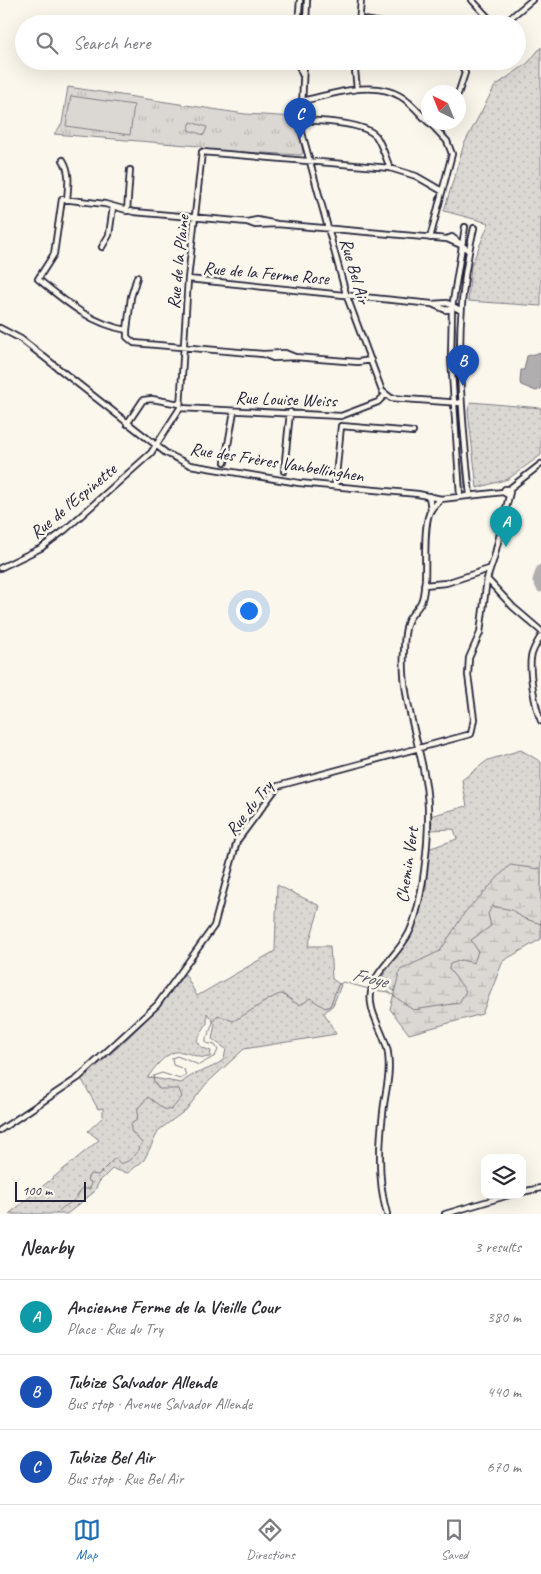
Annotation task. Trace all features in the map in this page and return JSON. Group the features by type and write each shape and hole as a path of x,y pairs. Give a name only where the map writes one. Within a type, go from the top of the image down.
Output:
{"street":[{"path":"299,15 300,0"},
{"path":"306,15 307,0"},
{"path":"359,15 360,0"},
{"path":"472,0 486,15"},
{"path":"514,15 532,0"},
{"name":"Rue Bel Air","path":"300,70 302,75"},
{"name":"Rue Bel Air","path":"303,70 301,120 310,161 346,294 385,395"},
{"path":"355,70 357,89"},
{"path":"461,85 463,70"},
{"path":"302,101 357,89 397,94 421,115"},
{"path":"301,120 343,124 365,129 375,135 390,168"},
{"path":"430,238 452,154 447,141 437,130"},
{"name":"Rue de la Plaine","path":"180,406 188,279 202,152 310,161"},
{"path":"63,160 69,176 54,254 38,279 90,319 113,328 127,330"},
{"path":"310,161 390,168 416,176 442,191"},
{"path":"127,211 130,170"},
{"path":"64,200 113,207 127,211 247,222 257,220 277,224 447,239 469,250"},
{"path":"102,247 109,235 113,207"},
{"path":"460,496 451,357 452,308 466,227"},
{"path":"470,495 461,403 460,310 474,228"},
{"path":"137,278 131,297 127,330 128,337 134,343 263,354 285,353 295,357 358,362 371,360"},
{"name":"Rue de la Ferme Rose","path":"188,279 432,304 447,303 452,308 460,310"},
{"name":"Rue des Frères Vanbellinghen","path":"0,328 21,339 156,446 178,461 190,465 291,482 429,496 441,499 470,495 506,494 504,489 509,489 541,464"},
{"path":"385,395 428,402 461,403"},
{"name":"Rue Louise Weiss","path":"127,424 143,400 152,399 180,406 234,411 290,412 341,416 378,402 385,395"},
{"name":"Rue de l'Espinette","path":"0,568 52,540 151,453 180,406"},
{"path":"225,462 234,411"},
{"path":"284,470 290,412"},
{"path":"335,486 341,426 413,432"},
{"name":"Rue du Try","path":"0,1130 78,1078 157,1005 214,926 237,841 278,786 471,734 474,719 468,675 468,658 480,633 486,579 494,558 506,494"},
{"name":"Chemin Vert","path":"386,1214 382,1192 382,1160 383,1110 389,1077 388,1053 371,1004 370,994 376,975 393,958 410,932 422,886 428,809 426,786 407,694 404,652 408,621 421,602 424,585 427,555 426,522 431,510 429,496"},
{"path":"431,510 441,499"},
{"path":"424,585 446,582 489,569"},
{"path":"486,579 514,608 541,631"},
{"path":"541,636 531,658 537,711 541,720"},
{"path":"526,1191 541,1188"},
{"path":"445,1214 496,1199"}],"green space":[{"path":"541,47 541,306 468,301 471,266 489,223 444,211 464,144 495,86 518,70 526,70 526,64"},
{"path":"68,87 245,114 296,117 303,153 301,155 206,150 199,146 54,134 62,124"},
{"path":"71,96 134,105 130,135 66,126"},
{"path":"191,122 207,127 204,135 188,130"},
{"path":"453,312 456,332 457,392 455,391"},
{"path":"470,402 541,408 541,455 508,479 477,488 468,411"},
{"path":"456,410 461,431 465,487 463,488"},
{"path":"521,750 541,762 541,939 399,994 385,985 383,976 413,931 426,890 428,849 457,839 454,829 429,830 430,816 467,806 462,780 488,760"},
{"path":"510,865 539,869 541,866 541,939 503,961 482,1014 409,1034 390,1009 400,970 440,951 465,912"},
{"path":"277,885 320,906 308,946 330,946 332,979 341,985 333,1005 324,1013 336,1034 244,1049 206,1084 186,1110 159,1130 144,1160 128,1173 112,1169 99,1182 94,1192 67,1214 9,1214 99,1140 88,1131 103,1117 103,1108 98,1109 81,1078 136,1029 185,974 197,996 275,951","holes":["207,1013 215,1024 212,1039 226,1049 224,1059 219,1063 191,1076 181,1083 148,1077 154,1068 172,1053 182,1052 199,1057 210,1057 211,1051 201,1047 197,1040 207,1023"]}],"shaded area":[{"path":"541,352 541,389 536,391 521,385 521,370 524,370 527,356"}],"waterway":[{"path":"541,569 537,580 541,588"},
{"name":"Froye","path":"373,990 389,992 413,1010 459,1003 466,991 449,969 450,964 461,960 474,963 478,951 471,940 491,926 488,914 492,906 512,910 523,918 541,924"},
{"name":"Froye","path":"56,1214 73,1201 81,1189 90,1189 91,1182 87,1180 90,1174 98,1175 115,1158 121,1164 128,1161 139,1150 142,1143 131,1131 131,1124 137,1120 138,1108 148,1097 164,1109 171,1110 182,1097 179,1089 159,1089 154,1082 153,1076 162,1073 180,1079 186,1076 184,1069 173,1065 172,1058 177,1056 199,1065 215,1056 218,1050 215,1045 206,1043 206,1038 218,1015 233,1021 273,997 282,994 299,1005 310,998 325,1008 330,1006 338,985 343,982 369,989"}],"place":[{"name":"Tubize Bel Air","path":"300,139"},
{"name":"Tubize Salvador Allende","path":"463,386"},
{"name":"Ancienne Ferme de la Vieille Cour","path":"506,547"}]}
